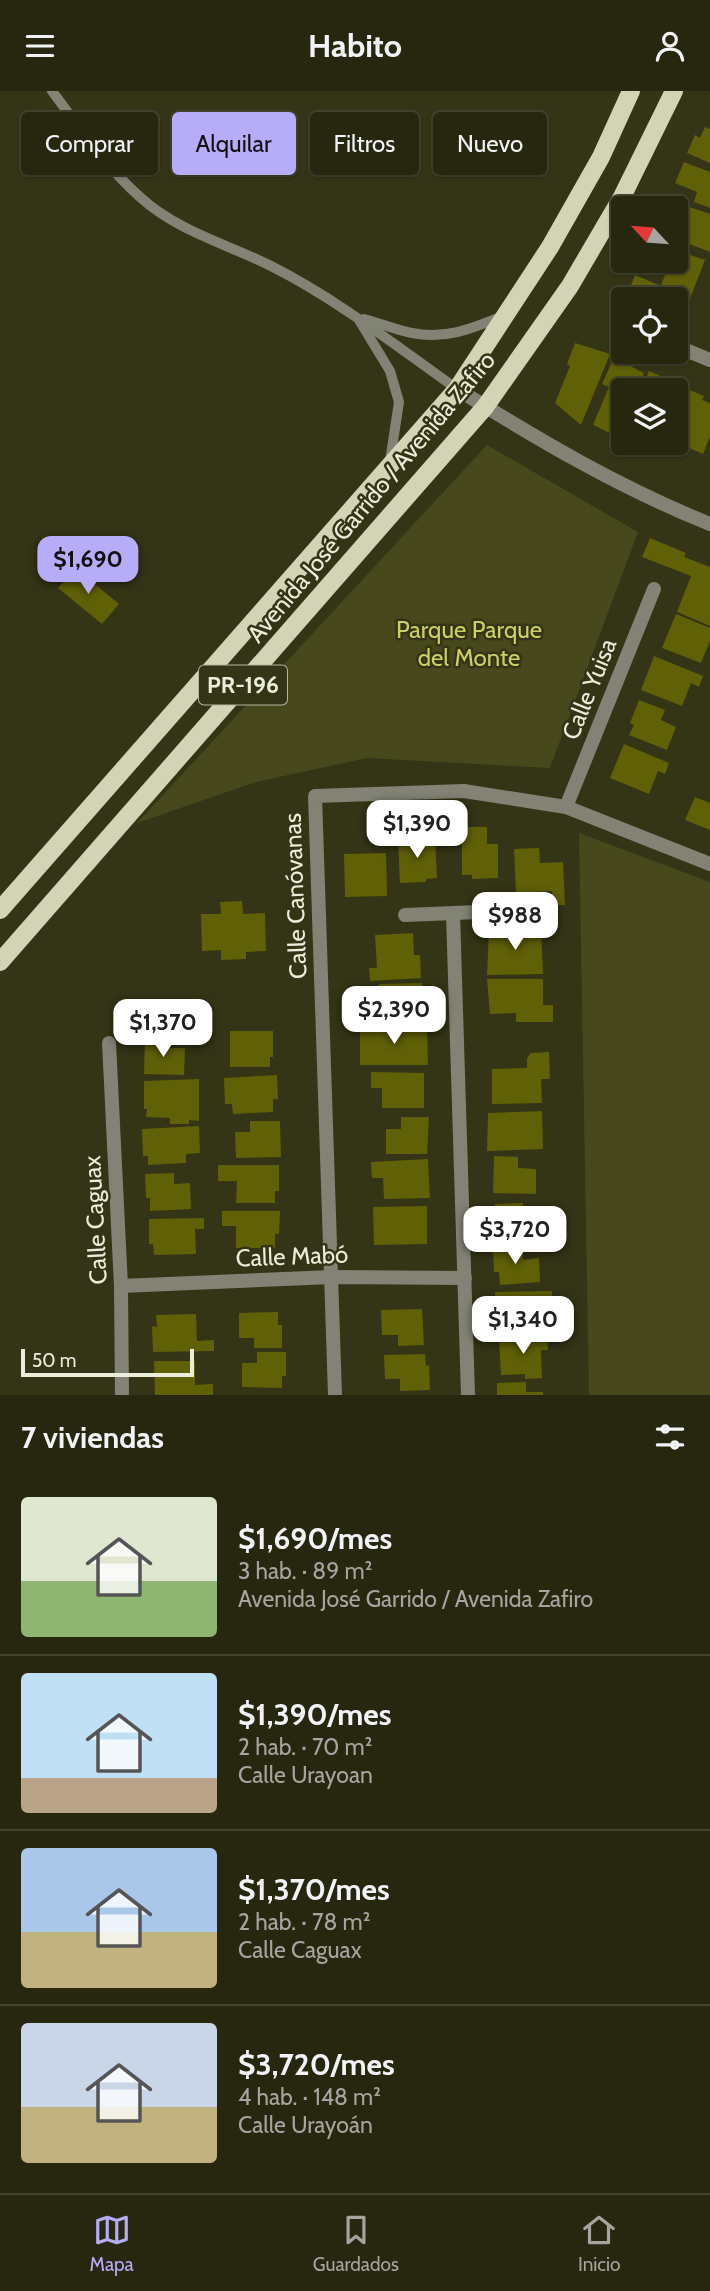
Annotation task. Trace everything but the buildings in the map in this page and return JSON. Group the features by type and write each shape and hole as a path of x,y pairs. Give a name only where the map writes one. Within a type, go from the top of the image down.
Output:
{"main road":[{"name":"Avenida José Garrido / Avenida Zafiro","path":"0,910 457,389 550,247 601,157 631,91"},
{"name":"Avenida José Garrido / Avenida Zafiro","path":"0,963 485,407 570,286 622,197 674,91"}],"street":[{"path":"688,350 709,357"},
{"path":"457,389 579,464 667,507 710,524"},
{"name":"Calle Yuisa","path":"566,807 654,589"},
{"name":"Calle Canóvanas","path":"332,1277 315,796 464,791 566,807 710,864"},
{"path":"405,915 503,911"},
{"path":"453,914 468,1395"},
{"name":"Calle Caguax","path":"109,1043 121,1286 122,1395"},
{"path":"332,1277 335,1395"},
{"name":"Calle Mabó","path":"121,1286 332,1277 464,1278"}],"lane":[{"path":"52,91 111,168 141,199 186,229 272,266 358,318 457,389"},
{"path":"358,318 412,333 440,336 467,331 506,314"},
{"path":"358,318 390,371 399,402 388,469"}],"green space":[{"name":"Parque Parque del Monte","path":"487,445 638,532 550,768 367,758 256,782 137,823"},
{"path":"579,833 710,882 710,1395 589,1395"}]}
